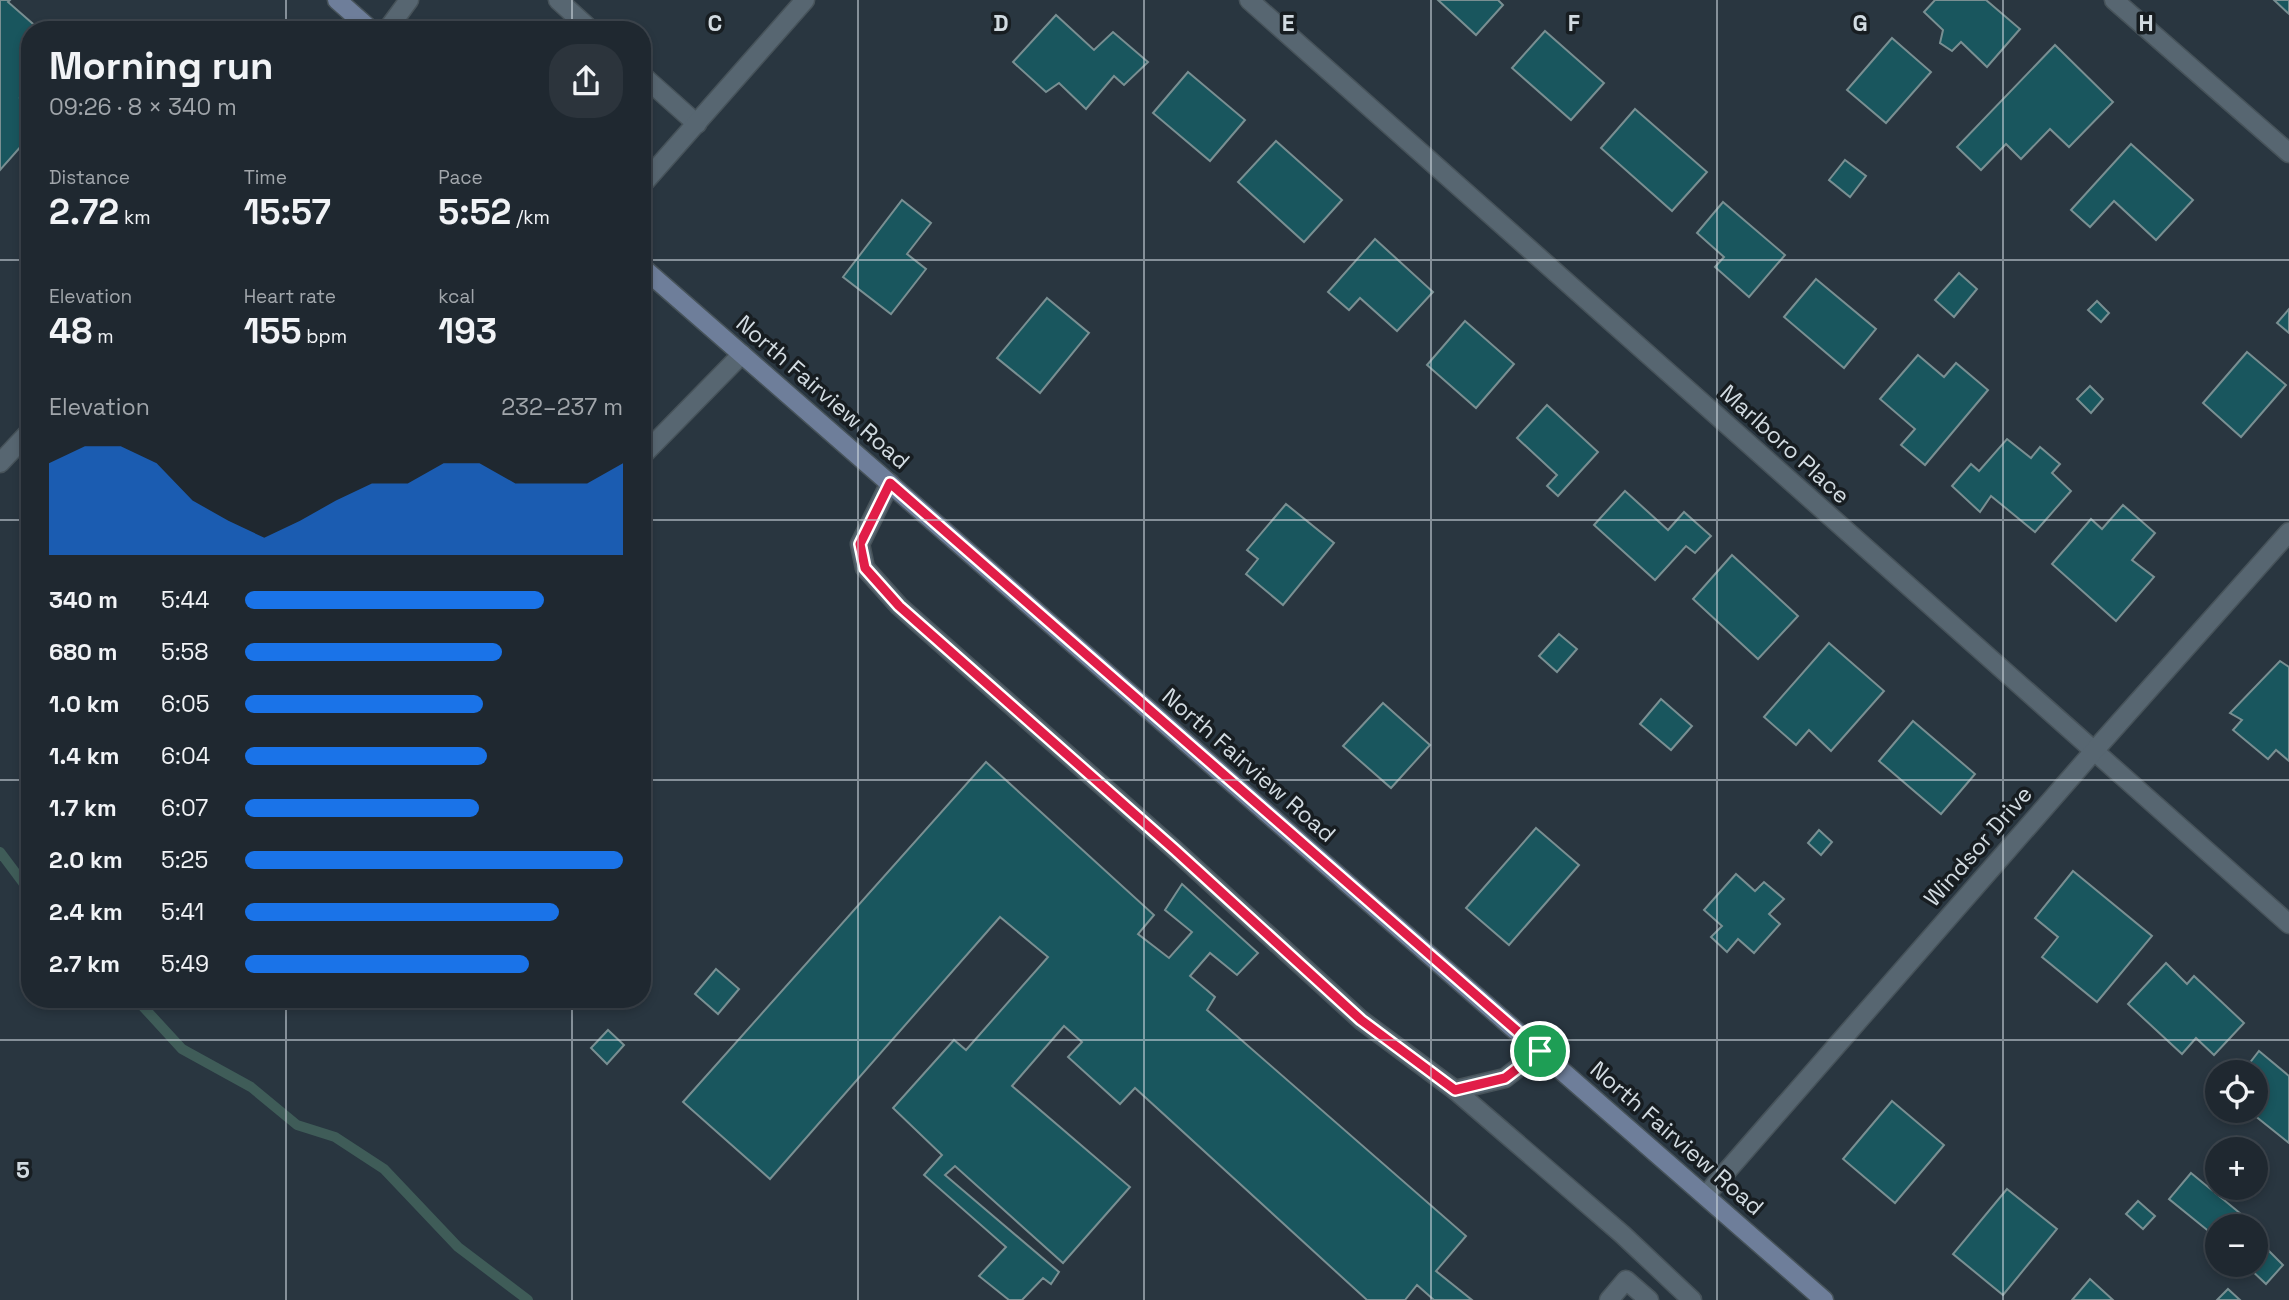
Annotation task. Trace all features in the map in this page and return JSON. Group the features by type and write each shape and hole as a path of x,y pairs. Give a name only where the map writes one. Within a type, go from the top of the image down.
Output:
{"main road":[{"path":"337,0 360,21"},
{"name":"North Fairview Road","path":"651,275 1824,1300"}],"street":[{"path":"393,21 408,0"},
{"path":"558,0 581,21"},
{"path":"651,175 806,0"},
{"name":"Marlboro Place","path":"1249,0 2289,924"},
{"path":"2114,0 2289,153"},
{"path":"651,83 697,124"},
{"path":"651,447 742,354"},
{"path":"0,463 21,441"},
{"path":"890,483 860,544 865,568 899,606 1165,841 1361,1020 1455,1090 1622,1234 1692,1300"},
{"name":"Windsor Drive","path":"1706,1195 2289,532"},
{"path":"1455,1090 1505,1078 1540,1051"},
{"path":"1609,1300 1626,1280 1649,1300"}],"building":[{"path":"0,0 10,0 8,2 30,21 21,21 21,146 0,170"},
{"path":"1438,0 1498,0 1503,5 1476,35"},
{"path":"1935,0 1986,0 2020,29 1987,67 1961,42 1952,51 1940,43 1943,30 1924,12"},
{"path":"2274,0 2289,0 2289,14"},
{"path":"1056,15 1094,50 1113,32 1148,62 1124,85 1114,76 1086,109 1059,83 1046,92 1013,62"},
{"path":"1545,31 1604,83 1571,120 1512,68"},
{"path":"1892,38 1931,72 1886,123 1847,90"},
{"path":"2055,45 2113,102 2069,147 2050,129 2021,159 2006,144 1981,170 1957,147"},
{"path":"1188,72 1245,120 1210,161 1153,113"},
{"path":"1635,109 1707,172 1672,211 1601,148"},
{"path":"1276,141 1342,200 1304,242 1238,182"},
{"path":"2131,144 2193,200 2156,240 2114,201 2090,227 2071,210"},
{"path":"1845,160 1866,176 1850,197 1829,180"},
{"path":"902,200 931,223 907,254 926,269 891,314 843,277"},
{"path":"1723,202 1785,255 1749,297 1715,267 1724,257 1697,233"},
{"path":"1375,239 1433,292 1397,331 1360,298 1349,310 1328,292"},
{"path":"1959,273 1977,289 1954,317 1935,300"},
{"path":"1816,279 1876,329 1844,368 1784,317"},
{"path":"1047,298 1089,333 1040,393 997,358"},
{"path":"2097,301 2109,313 2101,322 2088,310"},
{"path":"2289,309 2289,333 2277,323"},
{"path":"1465,321 1514,364 1476,408 1427,365"},
{"path":"2247,352 2286,385 2241,437 2203,403"},
{"path":"1918,355 1944,377 1956,363 1988,390 1925,465 1901,445 1915,429 1880,399"},
{"path":"2090,386 2103,399 2091,413 2077,399"},
{"path":"1547,405 1598,452 1558,496 1547,486 1557,475 1517,438"},
{"path":"2007,439 2031,458 2040,447 2060,464 2052,473 2071,491 2035,532 1991,496 1980,512 1952,486 1971,464 1979,471"},
{"path":"1625,491 1668,530 1684,512 1711,536 1695,553 1686,546 1655,580 1594,525"},
{"path":"1286,504 1334,543 1283,605 1246,574 1258,559 1247,550"},
{"path":"2123,505 2155,533 2132,560 2154,577 2116,621 2052,564 2091,519 2102,529"},
{"path":"1732,555 1798,616 1758,659 1693,599"},
{"path":"1559,634 1577,649 1557,672 1539,656"},
{"path":"1829,643 1884,691 1831,751 1809,730 1796,745 1764,717"},
{"path":"2280,661 2289,667 2289,761 2276,750 2268,759 2233,730 2242,720 2230,713"},
{"path":"1661,699 1692,726 1671,750 1640,724"},
{"path":"1383,703 1430,745 1391,788 1343,746"},
{"path":"1913,721 1975,774 1941,814 1879,761"},
{"path":"986,762 1154,915 1138,934 1169,958 1192,932 1165,910 1182,884 1258,953 1237,975 1210,953 1190,976 1215,997 1207,1010 1466,1236 1436,1271 1472,1300 1434,1300 1417,1285 1405,1300 1367,1300 1135,1088 1120,1104 1068,1057 1082,1042 1064,1026 1012,1086 1130,1187 1063,1263 955,1166 945,1175 1059,1272 1051,1284 1043,1278 1022,1300 1009,1300 979,1276 1006,1247 924,1175 942,1155 893,1108 954,1040 966,1050 1048,957 1000,917 770,1179 683,1102"},
{"path":"1536,828 1579,865 1509,945 1466,908"},
{"path":"1819,830 1832,842 1821,855 1808,843"},
{"path":"2073,871 2152,936 2097,1002 2042,957 2058,937 2035,918"},
{"path":"1736,874 1755,891 1764,882 1784,899 1769,914 1780,924 1754,953 1738,939 1727,952 1711,937 1722,926 1704,910"},
{"path":"2166,963 2187,984 2194,976 2244,1023 2214,1055 2196,1038 2182,1054 2128,1004"},
{"path":"716,969 739,989 718,1014 695,994"},
{"path":"608,1030 624,1045 607,1064 591,1048"},
{"path":"2259,1051 2289,1076 2289,1143 2264,1123 2268,1123 2268,1060 2252,1060"},
{"path":"1892,1101 1944,1145 1895,1203 1843,1159"},
{"path":"2191,1173 2205,1184 2205,1200 2224,1200 2241,1214 2205,1214 2205,1228 2169,1199"},
{"path":"2007,1189 2057,1229 2003,1295 1953,1254"},
{"path":"2138,1201 2155,1216 2143,1229 2126,1214"},
{"path":"2268,1250 2283,1265 2266,1284 2259,1277 2268,1277"},
{"path":"2090,1279 2113,1300 2072,1300"},
{"path":"2228,1289 2240,1300 2217,1300"}],"waterway":[{"path":"0,852 21,880"},
{"path":"144,1008 182,1049 251,1087 297,1125 335,1137 384,1169 458,1247 528,1300"}],"route":[{"path":"890,483 1540,1051 1505,1078 1455,1090 1361,1020 1175,850 899,606 865,568 860,544 890,483"}]}
